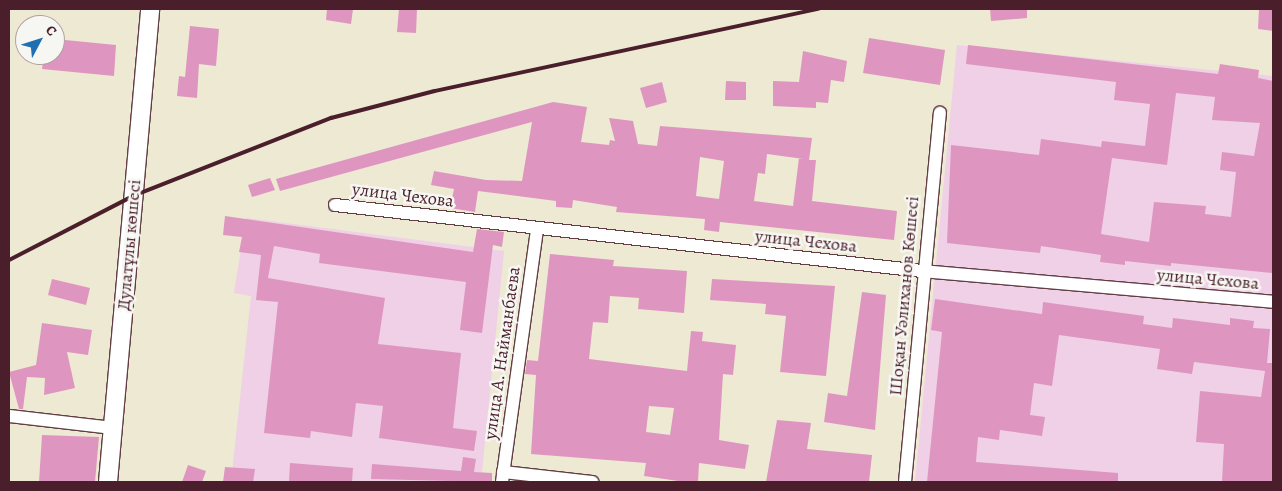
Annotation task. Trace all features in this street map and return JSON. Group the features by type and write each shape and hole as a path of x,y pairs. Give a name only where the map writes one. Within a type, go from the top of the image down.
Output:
{"street":[{"name":"Дулатұлы көшесі","path":"108,482 150,9"},
{"name":"Шоқан Уәлиханов Көшесі","path":"905,482 922,271 940,114"},
{"name":"улица Чехова","path":"335,205 922,271 1273,302"},
{"name":"улица А. Найманбаева","path":"503,477 537,229"},
{"path":"9,416 113,428"},
{"path":"503,477 592,482"}],"shaded area":[{"path":"957,45 1273,76 1273,368 1262,482 915,482"},
{"path":"246,218 504,251 481,482 231,482 251,296 234,293"}],"building":[{"path":"327,9 353,9 351,24 326,20"},
{"path":"399,9 417,9 416,33 397,32"},
{"path":"990,9 1027,9 1027,18 991,21"},
{"path":"1259,9 1273,9 1273,31 1258,29"},
{"path":"190,26 219,29 216,66 199,64 197,98 177,96 179,76 185,77"},
{"path":"869,38 945,50 940,85 863,73"},
{"path":"65,40 116,45 114,76 42,69 43,65 65,65"},
{"path":"968,45 1218,74 1220,64 1259,70 1258,78 1273,81 1272,273 1171,263 1171,266 1125,261 1125,265 1100,262 1101,255 1041,246 1040,253 947,243 951,145 1039,155 1041,139 1101,147 1102,141 1145,146 1150,104 1114,100 1116,82 966,64","holes":["1176,93 1215,97 1212,120 1260,123 1254,156 1222,152 1220,170 1236,172 1231,217 1205,214 1206,206 1154,202 1149,242 1101,234 1112,158 1167,165"]},
{"path":"803,51 847,61 844,82 831,80 828,103 816,102 816,108 773,106 773,81 799,82"},
{"path":"726,81 746,82 746,100 725,100"},
{"path":"662,82 667,102 646,108 640,88"},
{"path":"553,102 587,107 581,142 609,145 610,140 615,141 609,118 633,121 638,144 657,146 660,126 812,138 809,160 816,160 812,201 897,211 894,240 720,222 719,232 704,230 705,219 616,212 617,207 573,200 572,208 556,207 556,201 478,191 475,212 450,208 454,189 431,185 434,171 486,180 522,181 532,122 280,191 276,179","holes":["767,154 799,158 793,206 754,201 758,173 765,174","700,157 724,161 719,199 696,196"]},
{"path":"270,178 275,190 252,197 248,185"},
{"path":"225,216 473,252 477,229 504,232 502,247 493,245 482,333 460,330 466,282 319,263 320,254 274,246 268,278 385,298 378,344 461,353 453,428 477,431 474,451 379,438 383,406 356,403 352,437 311,431 310,438 264,433 278,302 256,300 261,255 239,252 242,237 223,235"},
{"path":"550,254 614,260 613,266 687,271 684,313 638,309 639,298 610,296 608,323 593,322 589,359 687,371 691,331 703,332 702,341 736,345 733,375 723,374 719,440 749,445 745,469 699,463 698,482 685,482 644,476 646,463 531,454 536,375 525,374 527,360 538,361","holes":["649,406 674,408 670,435 646,432"]},
{"path":"52,279 90,288 86,305 48,295"},
{"path":"712,279 835,286 826,376 780,372 786,316 765,314 766,304 710,300"},
{"path":"862,292 886,295 875,430 824,422 828,393 847,396"},
{"path":"935,299 1042,314 1043,302 1144,316 1143,324 1172,328 1173,318 1230,325 1230,318 1254,321 1253,328 1270,329 1267,363 1273,363 1273,482 1222,482 1224,444 1196,442 1200,391 1261,397 1265,371 1194,362 1192,374 1157,369 1160,349 1059,335 1052,386 1034,383 1030,415 1045,417 1042,436 1000,430 999,440 978,437 976,462 1118,473 1118,482 927,482 942,332 931,330"},
{"path":"42,323 92,330 88,355 67,352 75,388 44,395 45,378 27,377 23,409 19,409 9,372 36,365"},
{"path":"777,420 811,423 807,449 872,455 869,482 766,482"},
{"path":"42,435 99,437 95,482 39,482"},
{"path":"463,457 476,459 474,472 492,473 492,482 371,479 372,464 461,471"},
{"path":"290,463 353,468 352,482 289,482"},
{"path":"188,465 206,471 202,482 182,482"},
{"path":"225,467 255,469 253,482 223,482"}],"railway":[{"path":"9,260 133,196 331,118 435,91 818,9"}]}
